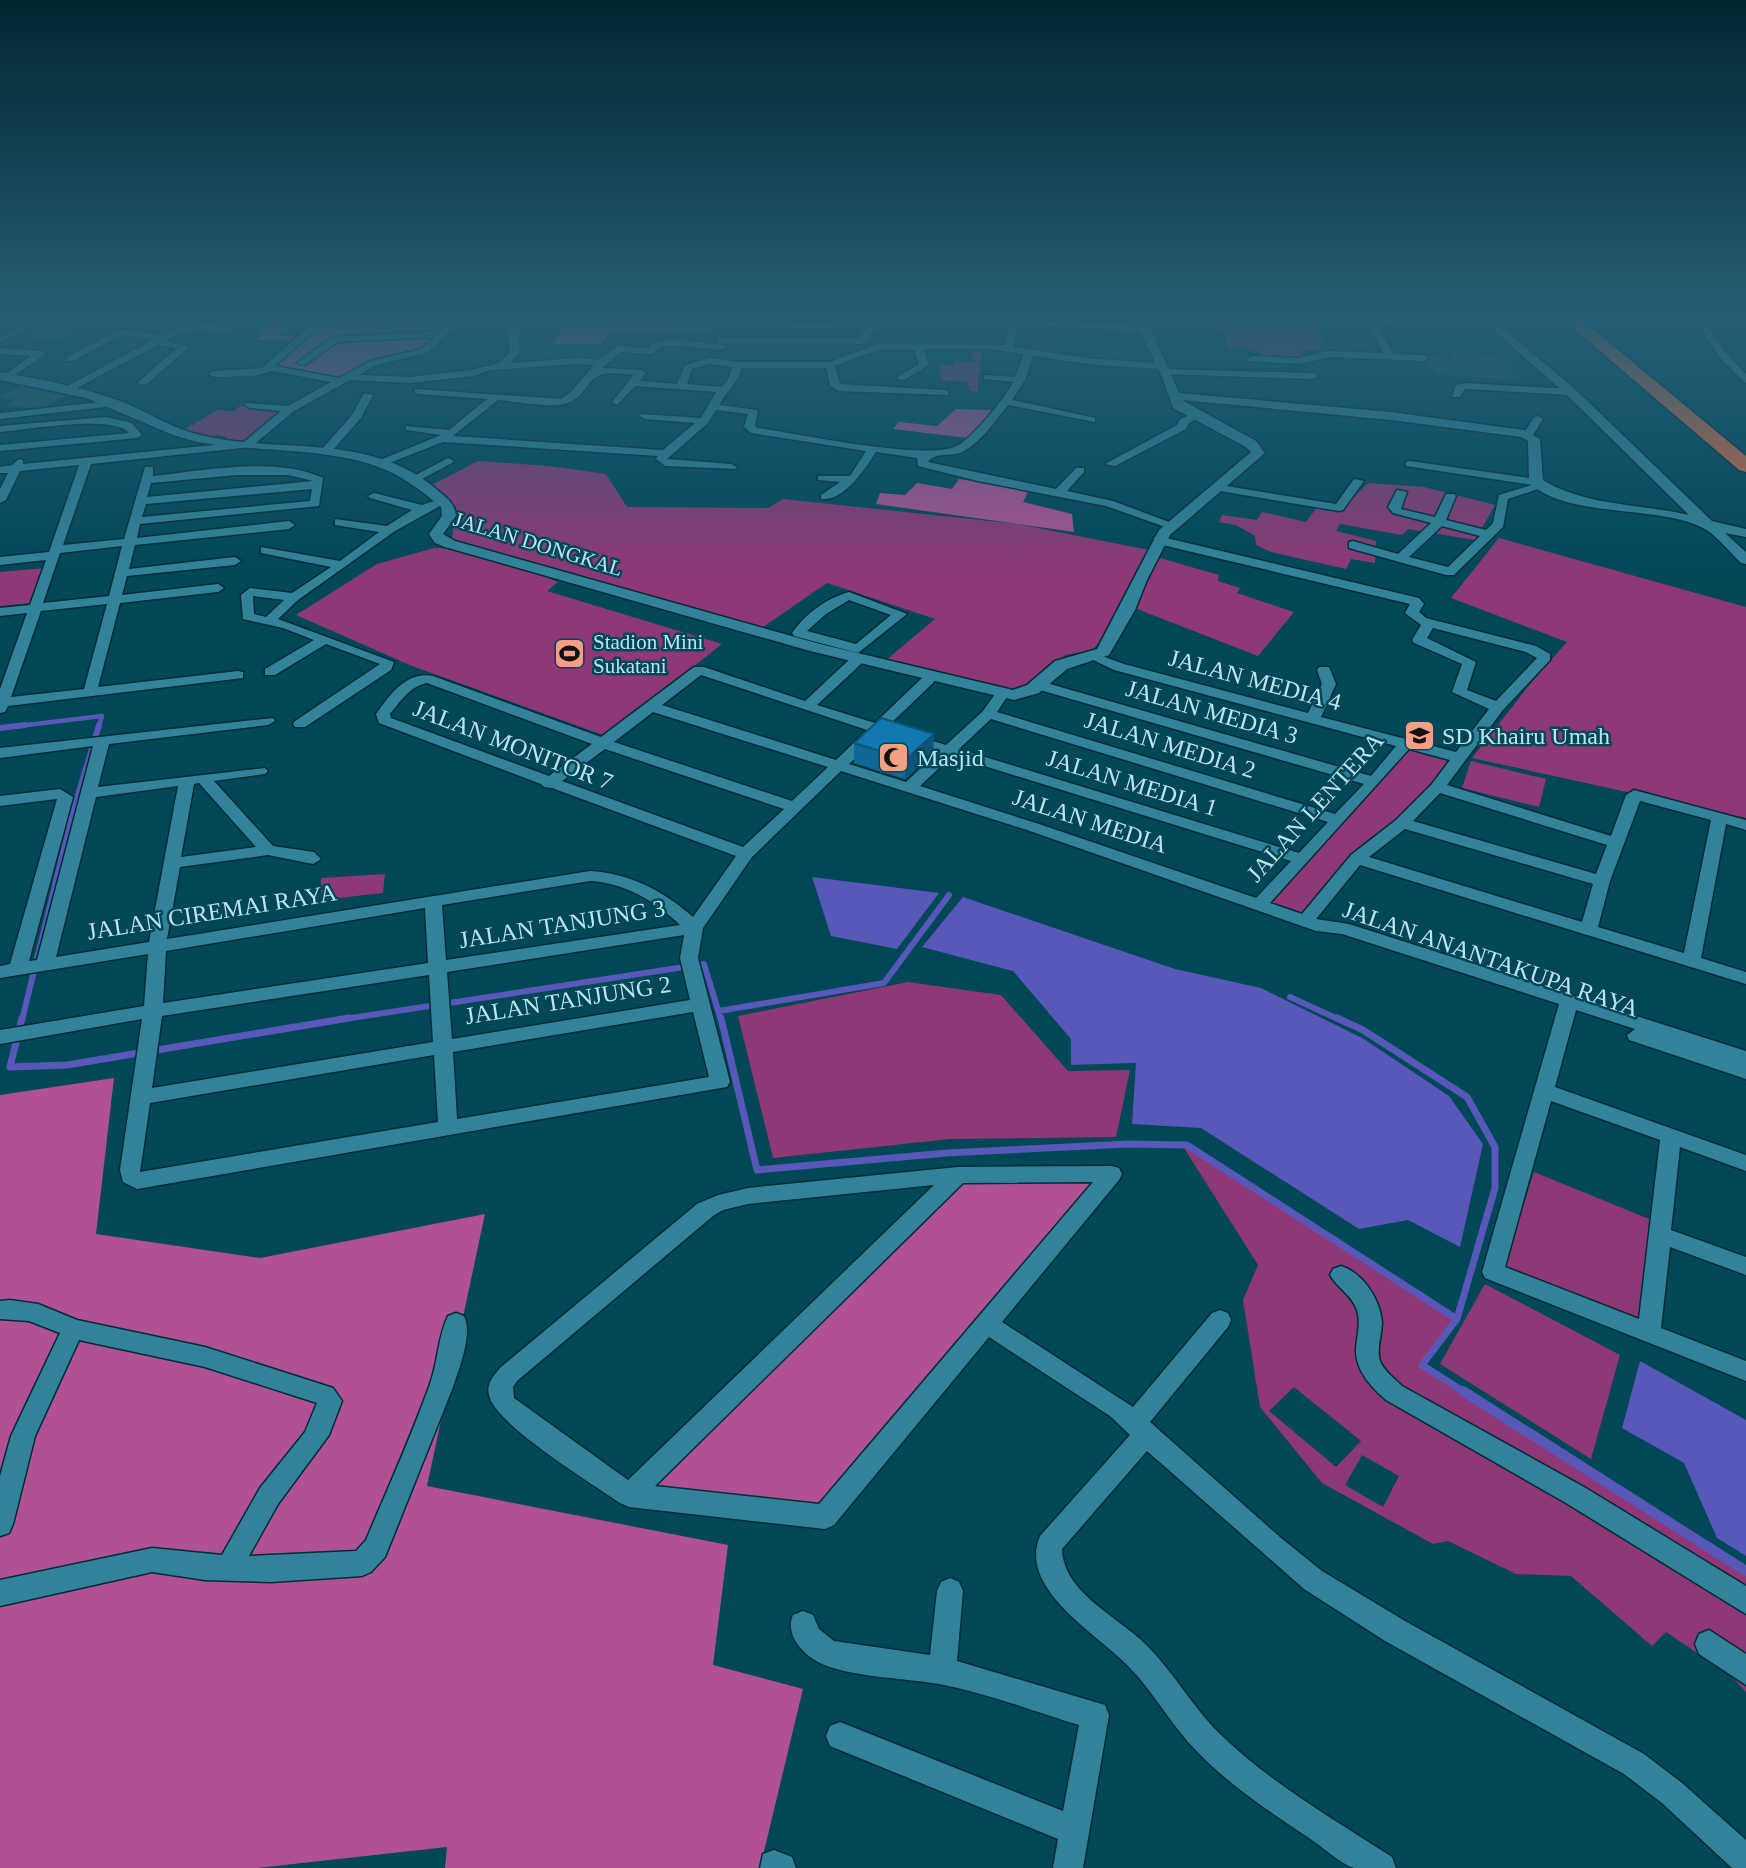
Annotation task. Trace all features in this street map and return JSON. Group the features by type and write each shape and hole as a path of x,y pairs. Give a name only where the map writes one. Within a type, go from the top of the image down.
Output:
{"highway":[{"path":"1671,403 1746,466"},
{"path":"1698,403 1725,425"}],"street":[{"name":"JALAN DONGKAL","path":"112,403 187,435 247,446 354,453 384,462 414,479 443,501 450,513 436,534 440,540 450,544 1009,694 1024,693 1038,685"},
{"path":"7,473 247,446 300,403"},
{"path":"327,450 357,416 364,403"},
{"path":"384,462 446,436 487,403"},
{"path":"715,403 704,421 660,459 665,463 731,467"},
{"path":"713,407 754,412 749,427 755,431 924,456 957,451 976,436 1002,403"},
{"path":"1014,403 1091,420"},
{"path":"1038,685 1061,665 1094,657 1103,652 1115,633 1158,540 1171,525 1220,488 1258,451 1251,444 1176,403"},
{"path":"1252,403 1391,416 1528,435 1535,442 1538,484"},
{"path":"1582,403 1746,560"},
{"path":"0,416 102,405"},
{"path":"250,405 290,409"},
{"path":"645,412 704,421"},
{"path":"0,500 7,473 27,446 42,413"},
{"path":"1111,464 1202,419"},
{"path":"1528,435 1538,419"},
{"path":"0,429 115,421 128,425 137,435 0,448"},
{"path":"410,428 446,436 573,448 666,453"},
{"path":"573,448 585,433"},
{"path":"825,497 852,479 873,449"},
{"path":"90,692 132,541 152,456"},
{"path":"924,456 922,464 932,468 1110,503 1171,525"},
{"path":"414,479 448,461"},
{"path":"86,462 1,705 238,675"},
{"path":"1410,464 1538,484 1566,495 1655,511 1746,533"},
{"path":"1059,493 1080,470"},
{"path":"136,521 315,504 318,485 318,478 314,476 278,471 146,480"},
{"path":"822,478 852,479"},
{"path":"1220,488 1339,508 1358,481"},
{"path":"1353,545 1450,572 1499,524 1503,497 1538,484"},
{"path":"141,501 318,485"},
{"path":"1401,492 1394,507 1397,511 1490,535"},
{"path":"374,496 423,509"},
{"path":"1402,557 1439,522 1450,496"},
{"path":"269,622 294,597 390,530 423,509 443,501"},
{"path":"340,522 390,530"},
{"path":"0,561 132,541 289,526"},
{"path":"1158,540 1414,601 1418,604 1413,614 1429,623 1543,653 1545,657 1499,707 1437,787 1402,823 1357,859 1314,924"},
{"path":"265,550 342,565"},
{"path":"122,573 234,561"},
{"path":"0,612 218,588"},
{"path":"294,597 250,592 247,595 248,616 285,624 387,664 300,724"},
{"path":"849,596 900,614 858,649 819,644 799,631 842,597 849,596"},
{"path":"1429,623 1419,641 1469,662 1458,691 1472,699 1499,707"},
{"path":"270,672 325,639"},
{"name":"JALAN MEDIA 4","path":"1094,657 1119,667 1459,758"},
{"path":"807,707 856,662"},
{"name":"JALAN MEDIA 1","path":"650,706 699,670 807,707 1301,859"},
{"path":"1313,719 1329,684 1324,670"},
{"name":"JALAN MONITOR 7","path":"602,743 428,679 420,678 412,682 383,714 384,720 390,723 746,855"},
{"path":"194,779 173,863 157,947 153,1011 130,1170 130,1176 137,1181 720,1082 691,962 694,928 746,855 928,680"},
{"name":"JALAN MEDIA 3","path":"1038,685 1374,782"},
{"path":"908,789 988,713 1000,697"},
{"path":"549,784 650,706"},
{"name":"JALAN MEDIA","path":"650,706 1034,827 1314,924"},
{"name":"JALAN MEDIA 2","path":"988,713 1338,820"},
{"path":"0,753 268,721"},
{"path":"26,968 87,793 94,742"},
{"path":"602,743 794,807"},
{"name":"JALAN LENTERA","path":"1260,904 1406,744"},
{"path":"87,793 260,771"},
{"path":"194,779 268,850"},
{"path":"1437,787 1615,842"},
{"path":"0,801 60,794 65,797 26,968"},
{"path":"1589,930 1615,842 1634,795 1746,825"},
{"path":"1691,962 1719,818"},
{"path":"1402,823 1602,881"},
{"path":"173,863 268,850 313,859"},
{"path":"1357,859 1746,978"},
{"name":"JALAN CIREMAI RAYA","path":"26,968 601,875 656,898 675,909 694,928"},
{"path":"433,902 448,1128"},
{"name":"JALAN ANANTAKUPA RAYA","path":"1314,924 1343,928 1568,1007 1746,1058"},
{"name":"JALAN TANJUNG 3","path":"11,1035 694,928"},
{"name":"JALAN TANJUNG 2","path":"141,1097 701,1004"},
{"path":"1568,1007 1493,1272 1746,1371"},
{"name":"JALAN ANANTAKUPA RAYA","path":"1568,1007 1746,1072"},
{"path":"1545,1091 1746,1163"},
{"path":"1648,1334 1671,1137"},
{"path":"1112,1174 825,1517 629,1495 504,1405 501,1384 509,1374 705,1210 718,1203 748,1196 958,1175 1112,1174"},
{"path":"629,1495 958,1175"},
{"path":"1660,1236 1746,1266"},
{"path":"1341,1275 1356,1286 1364,1300 1371,1324 1367,1357 1377,1377 1394,1393 1575,1495 1746,1601"},
{"path":"0,1310 16,1308 41,1314 74,1329 205,1357 325,1395 330,1401 322,1424 270,1494 229,1567"},
{"path":"1220,1320 1049,1545 1049,1566 1073,1600 1133,1651 1185,1717 1233,1765 1381,1868"},
{"path":"0,1593 152,1560 205,1567 271,1570 362,1563 376,1548 441,1387 450,1361 456,1323"},
{"path":"986,1323 1096,1393 1140,1428 1272,1547 1313,1580 1395,1630 1634,1764 1672,1793 1746,1860"},
{"path":"0,1524 23,1436 74,1329"},
{"path":"942,1671 950,1591"},
{"path":"803,1624 806,1636 831,1654 942,1671 1095,1715 1068,1868"},
{"path":"1709,1644 1746,1671"},
{"path":"840,1736 1073,1830"}],"shaded area":[{"path":"10,403 50,403 39,409 7,405"},
{"path":"240,406 285,411 240,443 222,441 227,437 217,435 211,438 182,431 217,410 234,411"},
{"path":"956,409 994,410 968,438 893,429 899,422 937,426"},
{"path":"478,461 549,466 606,474 627,507 768,508 783,499 1018,524 1149,550 1113,624 1092,651 1065,655 1030,687 1011,691 885,661 935,619 827,583 763,627 452,539 456,507 432,485"},
{"path":"959,479 1029,490 1023,502 1072,514 1074,532 876,504 880,493 905,495 917,483 952,489"},
{"path":"1368,483 1424,487 1495,505 1475,540 1408,529 1402,535 1340,524 1336,531 1376,541 1375,563 1351,559 1346,569 1271,552 1256,545 1255,536 1236,525 1219,522 1222,515 1257,520 1262,512 1306,522 1317,507 1342,509"},
{"path":"1499,538 1746,607 1746,818 1472,758 1567,642 1451,598"},
{"path":"434,548 464,551 513,565 558,582 547,591 722,644 606,736 412,666 296,615 377,564"},
{"path":"1160,558 1219,575 1218,581 1240,588 1237,593 1294,612 1258,656 1132,607"},
{"path":"45,568 32,603 0,606 0,572"},
{"path":"1406,744 1459,758 1360,856 1306,920 1260,904"},
{"path":"1471,761 1546,779 1539,807 1462,788"},
{"path":"385,874 383,893 321,900 321,878"},
{"path":"812,877 939,893 897,949 831,936"},
{"path":"963,897 1175,969 1261,988 1364,1039 1449,1096 1483,1144 1460,1247 1408,1220 1359,1229 1201,1128 1132,1124 1136,1063 1071,1065 1071,1039 1013,971 922,947"},
{"path":"908,982 1001,995 1068,1071 1130,1070 1116,1137 950,1139 773,1158 738,1016"},
{"path":"114,1078 96,1234 260,1258 485,1214 427,1486 728,1545 713,1665 803,1689 760,1868 445,1868 447,1847 257,1868 0,1868 0,1095"},
{"path":"1187,1145 1457,1319 1423,1365 1746,1571 1746,1692 1731,1676 1666,1632 1652,1646 1571,1576 1516,1574 1448,1541 1433,1544 1322,1483 1260,1407 1243,1300 1258,1265 1184,1148","holes":["1294,1387 1361,1441 1336,1467 1269,1411","1362,1455 1399,1476 1383,1507 1345,1485"]},
{"path":"1534,1172 1654,1221 1638,1321 1504,1266"},
{"path":"1112,1174 825,1517 629,1495 958,1175"},
{"path":"1485,1284 1620,1355 1591,1459 1440,1364"},
{"path":"1640,1361 1746,1420 1746,1556 1717,1538 1684,1463 1622,1428"}],"building":[{"path":"881,718 934,734 906,759 854,743"}],"waterway":[{"path":"10,727 102,716 99,727"},
{"path":"0,728 25,725"},
{"path":"22,1020 73,812 99,725"},
{"path":"719,1011 884,983 949,895"},
{"path":"338,1020 704,964 721,1020"},
{"path":"1290,997 1340,1020"},
{"path":"22,1018 10,1067 67,1065 349,1018"},
{"path":"721,1018 757,1170 947,1153 1128,1144 1187,1145 1457,1319"},
{"path":"1337,1018 1363,1030 1467,1097 1495,1147 1495,1188 1457,1319"},
{"path":"1457,1319 1422,1365 1466,1393"},
{"path":"1463,1391 1746,1571"}],"place":[{"name":"Stadion Mini Sukatani","path":"570,654"},
{"name":"SD Khairu Umah","path":"1419,736"},
{"name":"Masjid","path":"894,758"}]}
